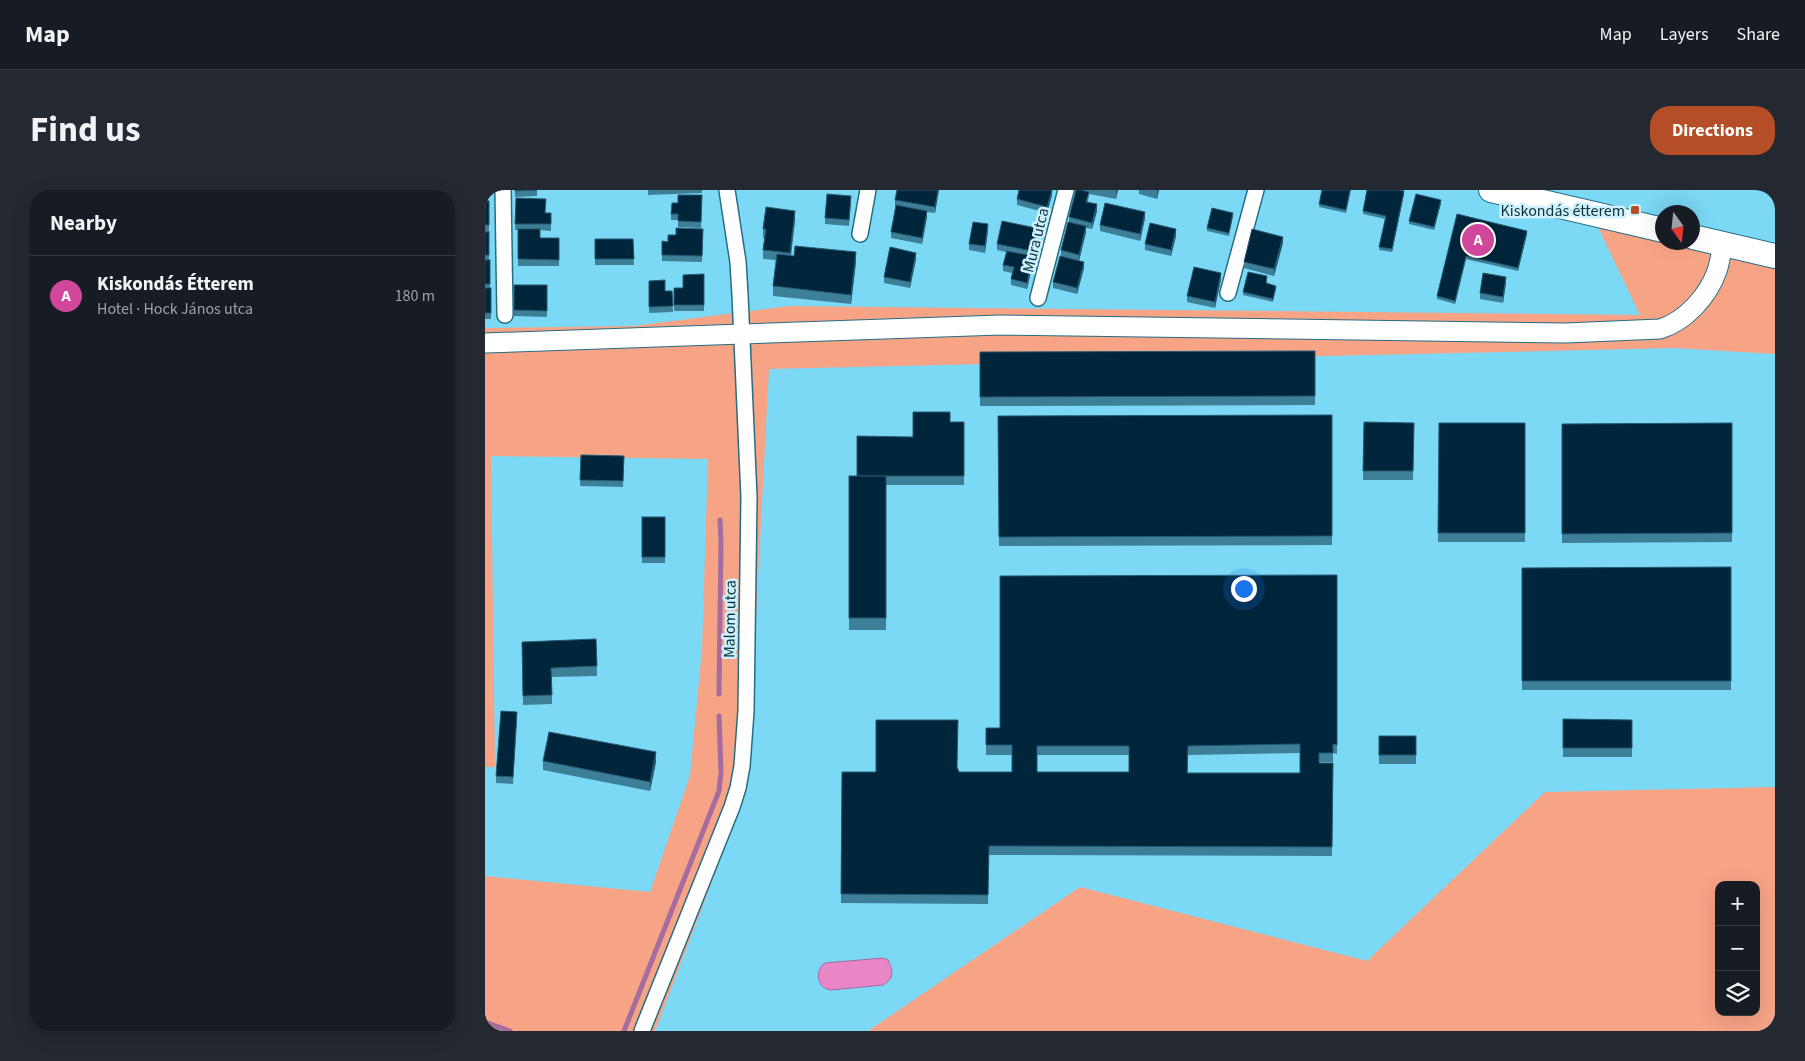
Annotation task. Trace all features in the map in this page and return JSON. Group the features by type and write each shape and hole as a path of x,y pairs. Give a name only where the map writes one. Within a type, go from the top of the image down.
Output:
{"main road":[{"path":"1491,190 1655,228"},
{"path":"1700,239 1775,256"}],"street":[{"path":"503,190 505,315"},
{"name":"Malom utca","path":"642,1031 731,807 738,788 742,766 746,711 749,497 743,334 738,262 727,190"},
{"path":"860,234 868,190"},
{"name":"Mura utca","path":"1038,298 1066,190"},
{"path":"1228,293 1256,190"},
{"path":"485,343 1000,325 1566,333 1660,329 1671,326 1679,321 1700,300 1717,273 1723,244"}],"shaded area":[{"path":"1587,204 1655,220 1655,250 1700,250 1700,242 1775,247 1775,354 1673,348 769,369 747,790 655,1031 485,1031 485,876 650,892 690,776 702,649 708,459 491,456 495,767 485,767 485,328 633,326 789,306 1640,315"},
{"path":"1775,787 1775,1031 868,1031 1080,887 1367,961 1545,792"},
{"path":"883,958 888,960 892,974 890,980 883,985 831,990 826,989 820,983 819,970 825,963"}],"building":[{"path":"897,190 938,190 935,207 895,200"},
{"path":"1019,190 1052,190 1047,207 1017,199"},
{"path":"1076,190 1089,192 1086,202 1097,204 1092,223 1069,217"},
{"path":"1322,190 1350,190 1346,210 1319,204"},
{"path":"1367,190 1404,191 1392,249 1379,247 1386,216 1363,211"},
{"path":"827,194 851,196 849,220 825,218"},
{"path":"1416,194 1441,200 1434,227 1409,221"},
{"path":"678,195 702,195 701,222 678,221 678,214 671,214 672,203 678,203"},
{"path":"516,198 546,199 545,213 551,213 551,224 515,224"},
{"path":"485,200 489,201 489,225 485,225"},
{"path":"1105,203 1145,212 1140,234 1100,225"},
{"path":"896,205 927,211 922,238 891,232"},
{"path":"766,207 795,211 790,253 763,250 766,229 763,229"},
{"path":"1212,208 1233,213 1229,233 1207,228"},
{"path":"1457,214 1527,231 1518,268 1466,256 1455,301 1437,296"},
{"path":"1002,221 1036,228 1032,251 997,244"},
{"path":"973,222 988,224 985,246 969,244"},
{"path":"1068,222 1086,226 1079,255 1061,250"},
{"path":"1150,223 1176,229 1171,250 1145,244"},
{"path":"676,228 703,229 702,256 662,255 662,241 668,242 668,235 676,235"},
{"path":"518,229 540,229 540,238 559,238 559,260 518,259"},
{"path":"1252,229 1283,237 1274,269 1244,262"},
{"path":"485,232 489,232 489,255 485,255"},
{"path":"595,239 633,239 634,259 595,259"},
{"path":"795,246 856,252 851,295 773,286 777,254 794,256"},
{"path":"890,247 916,253 910,282 884,277"},
{"path":"1007,251 1033,256 1027,283 1011,279 1014,267 1003,265"},
{"path":"1060,256 1084,262 1077,288 1053,282"},
{"path":"485,260 490,260 490,284 485,284"},
{"path":"1194,267 1221,273 1215,302 1187,296"},
{"path":"1248,272 1267,276 1266,283 1276,286 1273,299 1243,292"},
{"path":"1483,273 1506,277 1503,297 1480,293"},
{"path":"704,274 704,305 674,305 674,288 683,288 683,275"},
{"path":"665,280 665,291 672,291 673,306 649,307 649,281"},
{"path":"514,285 547,285 547,311 514,310"},
{"path":"485,288 491,288 491,313 485,313"},
{"path":"1315,351 1315,396 980,397 980,352"},
{"path":"913,412 950,412 950,422 964,422 964,476 857,476 857,436 913,437"},
{"path":"1332,415 1332,536 999,537 998,416"},
{"path":"1364,422 1414,423 1413,471 1363,471"},
{"path":"1439,423 1525,423 1525,533 1438,533"},
{"path":"1732,423 1732,533 1562,534 1562,424"},
{"path":"581,455 624,456 623,481 580,480"},
{"path":"849,476 886,476 886,618 849,618"},
{"path":"642,517 665,517 665,557 642,557"},
{"path":"1731,567 1731,681 1522,681 1522,568"},
{"path":"1337,575 1337,745 1333,744 1333,753 1319,753 1319,763 1333,763 1332,847 989,846 988,895 841,894 842,772 876,772 876,720 958,720 957,767 959,772 1012,772 1012,745 986,745 986,728 1000,728 1000,576","holes":["1300,744 1300,773 1187,773 1188,746","1037,746 1129,746 1129,772 1037,772"]},
{"path":"596,639 597,666 551,668 552,695 523,696 522,642"},
{"path":"501,711 517,712 513,777 496,776"},
{"path":"1563,719 1632,720 1632,748 1563,748"},
{"path":"549,732 656,752 650,782 543,761"},
{"path":"1379,736 1416,736 1416,755 1379,755"}],"waterway":[{"path":"719,694 720,520"},
{"path":"624,1031 719,791 721,772 719,716"},
{"path":"485,1022 510,1031"}],"place":[{"name":"Kiskondás étterem","path":"1635,210"},
{"name":"Kiskondás Étterem","path":"1478,240"}]}
